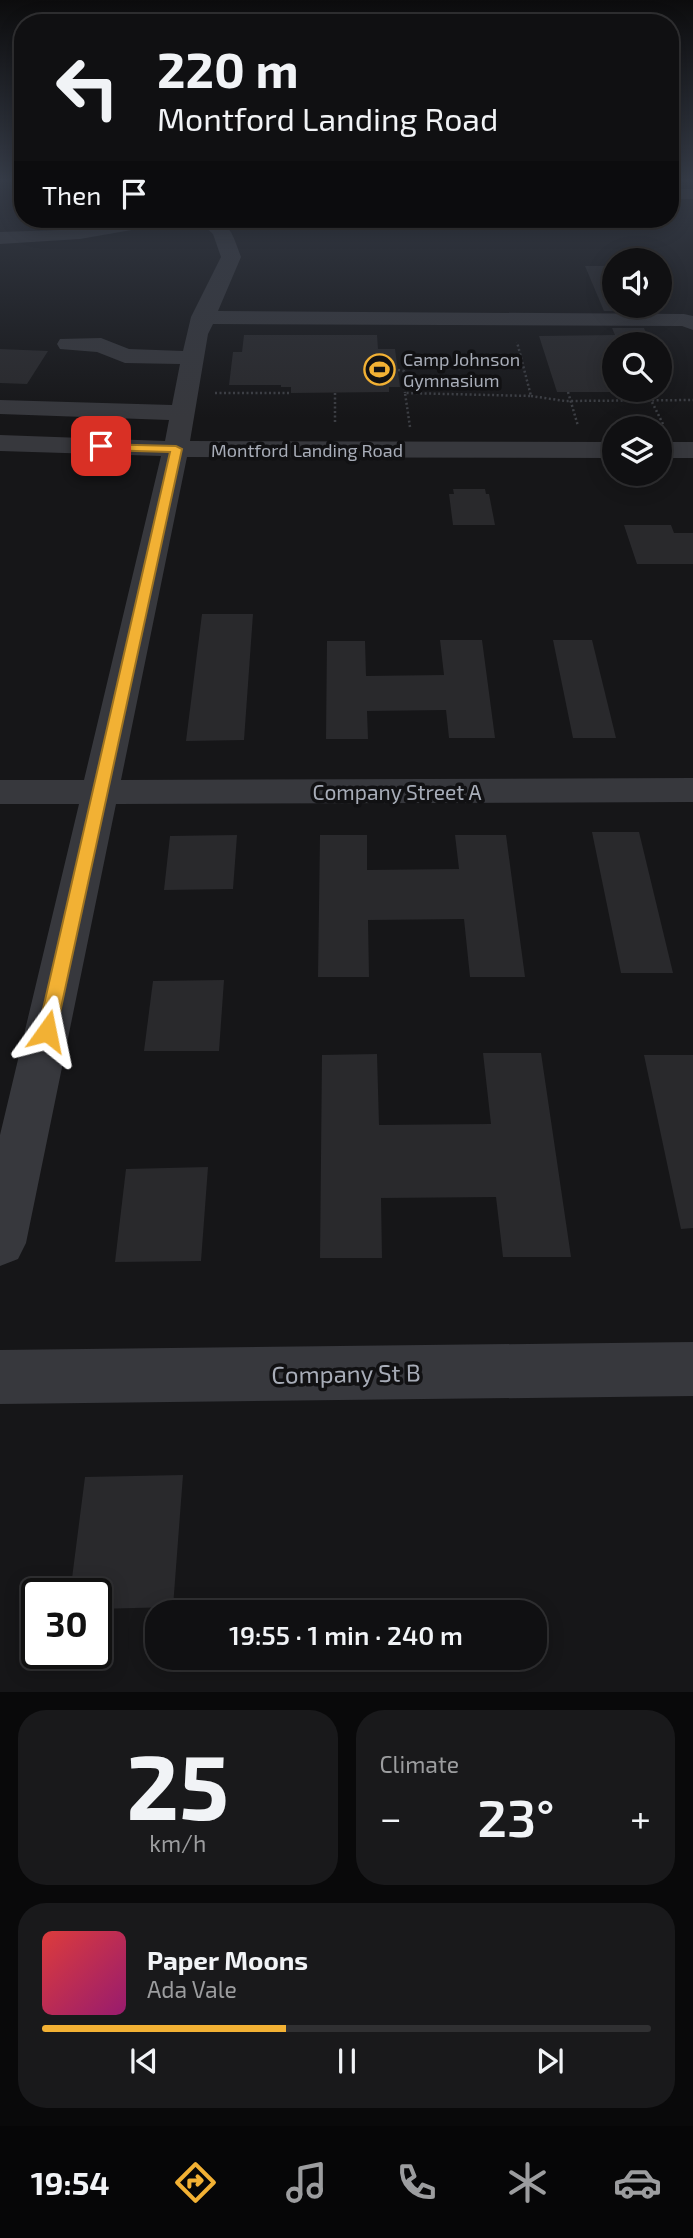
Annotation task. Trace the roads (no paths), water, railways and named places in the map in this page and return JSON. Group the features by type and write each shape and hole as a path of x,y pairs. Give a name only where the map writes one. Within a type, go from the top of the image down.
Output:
{"street":[{"path":"0,1243 182,419 192,358 202,317 230,260"},
{"path":"202,317 671,320 693,323"},
{"path":"68,344 102,345 125,356 192,358"},
{"path":"0,407 182,419"},
{"name":"Montford Landing Road","path":"0,443 182,419 412,450 602,450"},
{"name":"Company Street A","path":"0,792 693,790"},
{"name":"Company St B","path":"0,1377 693,1369"}],"place":[{"name":"Camp Johnson Gymnasium","path":"380,369"}]}
